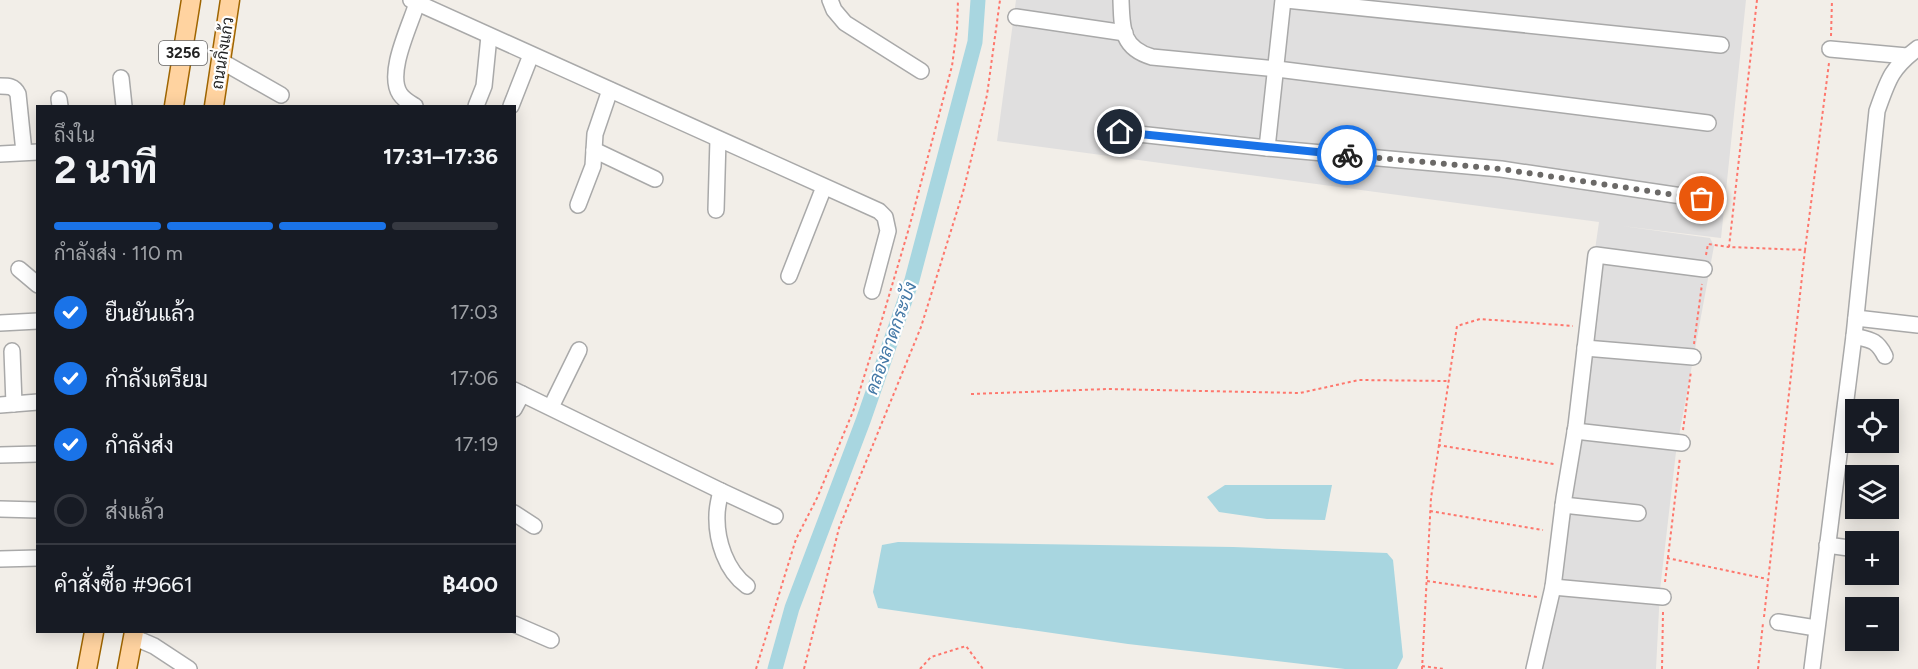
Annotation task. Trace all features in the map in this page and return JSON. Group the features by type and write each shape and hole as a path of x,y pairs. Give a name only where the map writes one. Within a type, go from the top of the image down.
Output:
{"main road":[{"name":"3256","path":"174,105 191,0"},
{"name":"ถนนกิ่งแก้ว","path":"214,105 230,0"},
{"path":"87,669 93,633"},
{"path":"127,669 133,634"}],"street":[{"path":"830,0 834,10 845,23 921,71"},
{"path":"1121,0 1122,21 1133,49 1152,57 1277,69 1708,123"},
{"path":"1267,148 1285,0 1721,45"},
{"path":"414,105 401,96 395,78 414,2 879,211 885,218 888,231 872,291"},
{"path":"1016,17 1125,33"},
{"path":"476,105 486,78 489,36"},
{"path":"1830,50 1913,52"},
{"path":"1812,669 1854,336 1877,111 1886,84 1896,66 1913,52"},
{"path":"511,105 531,55"},
{"path":"221,61 282,95"},
{"path":"122,78 124,105"},
{"path":"0,86 9,86 18,94 31,152 0,154"},
{"path":"578,205 589,178 595,134 610,90"},
{"path":"1120,132 1501,169 1702,199"},
{"path":"716,210 718,139"},
{"path":"594,150 655,179"},
{"path":"789,276 824,187"},
{"path":"1534,669 1553,587 1596,255 1704,269"},
{"path":"19,269 36,283"},
{"path":"1856,318 1918,325"},
{"path":"0,323 36,321"},
{"path":"1854,336 1873,341 1880,347 1885,357"},
{"path":"1585,348 1692,357"},
{"path":"551,407 579,350"},
{"path":"12,351 7,404 36,402"},
{"path":"518,392 775,516"},
{"path":"1575,431 1682,443"},
{"path":"0,455 36,454"},
{"path":"721,491 717,525 725,557 730,570 747,586"},
{"path":"1563,505 1638,513"},
{"path":"0,509 36,510"},
{"path":"516,514 534,526"},
{"path":"1827,545 1845,547"},
{"path":"0,559 36,558"},
{"path":"1553,587 1663,597"},
{"path":"1778,622 1816,628"},
{"path":"516,625 551,640"},
{"path":"133,634 189,669"}],"path":[{"path":"756,669 796,539 817,498 854,409 884,316 935,133 951,66 957,29 958,0"},
{"path":"804,669 839,528 921,327 963,192 987,95 999,0"},
{"path":"1757,0 1729,247 1805,250"},
{"path":"1758,669 1830,50 1832,0"},
{"path":"1444,669 1422,667 1430,510 1457,326 1480,319 1587,328"},
{"path":"971,394 1108,389 1300,393 1359,380 1448,381"},
{"path":"1438,445 1556,464"},
{"path":"1430,510 1543,530"},
{"path":"1667,558 1768,579"},
{"path":"1427,581 1539,597"},
{"path":"920,669 931,657 966,646 983,669"}],"shaded area":[{"path":"1016,0 1746,0 1721,238 1622,226 1710,238 1714,246 1676,452 1660,590 1656,669 1531,669 1541,623 1599,222 997,141"}],"water":[{"path":"1225,485 1332,485 1325,520 1267,519 1219,512 1207,497"},
{"path":"898,542 1233,547 1387,553 1393,560 1403,657 1397,669 1345,669 1128,644 878,608 873,592 882,545"}],"waterway":[{"name":"คลองลาดกระบัง","path":"775,669 792,608 863,421 912,280 975,42 978,0"}],"way so far":[{"path":"1347,155 1501,169 1702,199"}],"route":[{"path":"1120,132 1347,155"}]}
